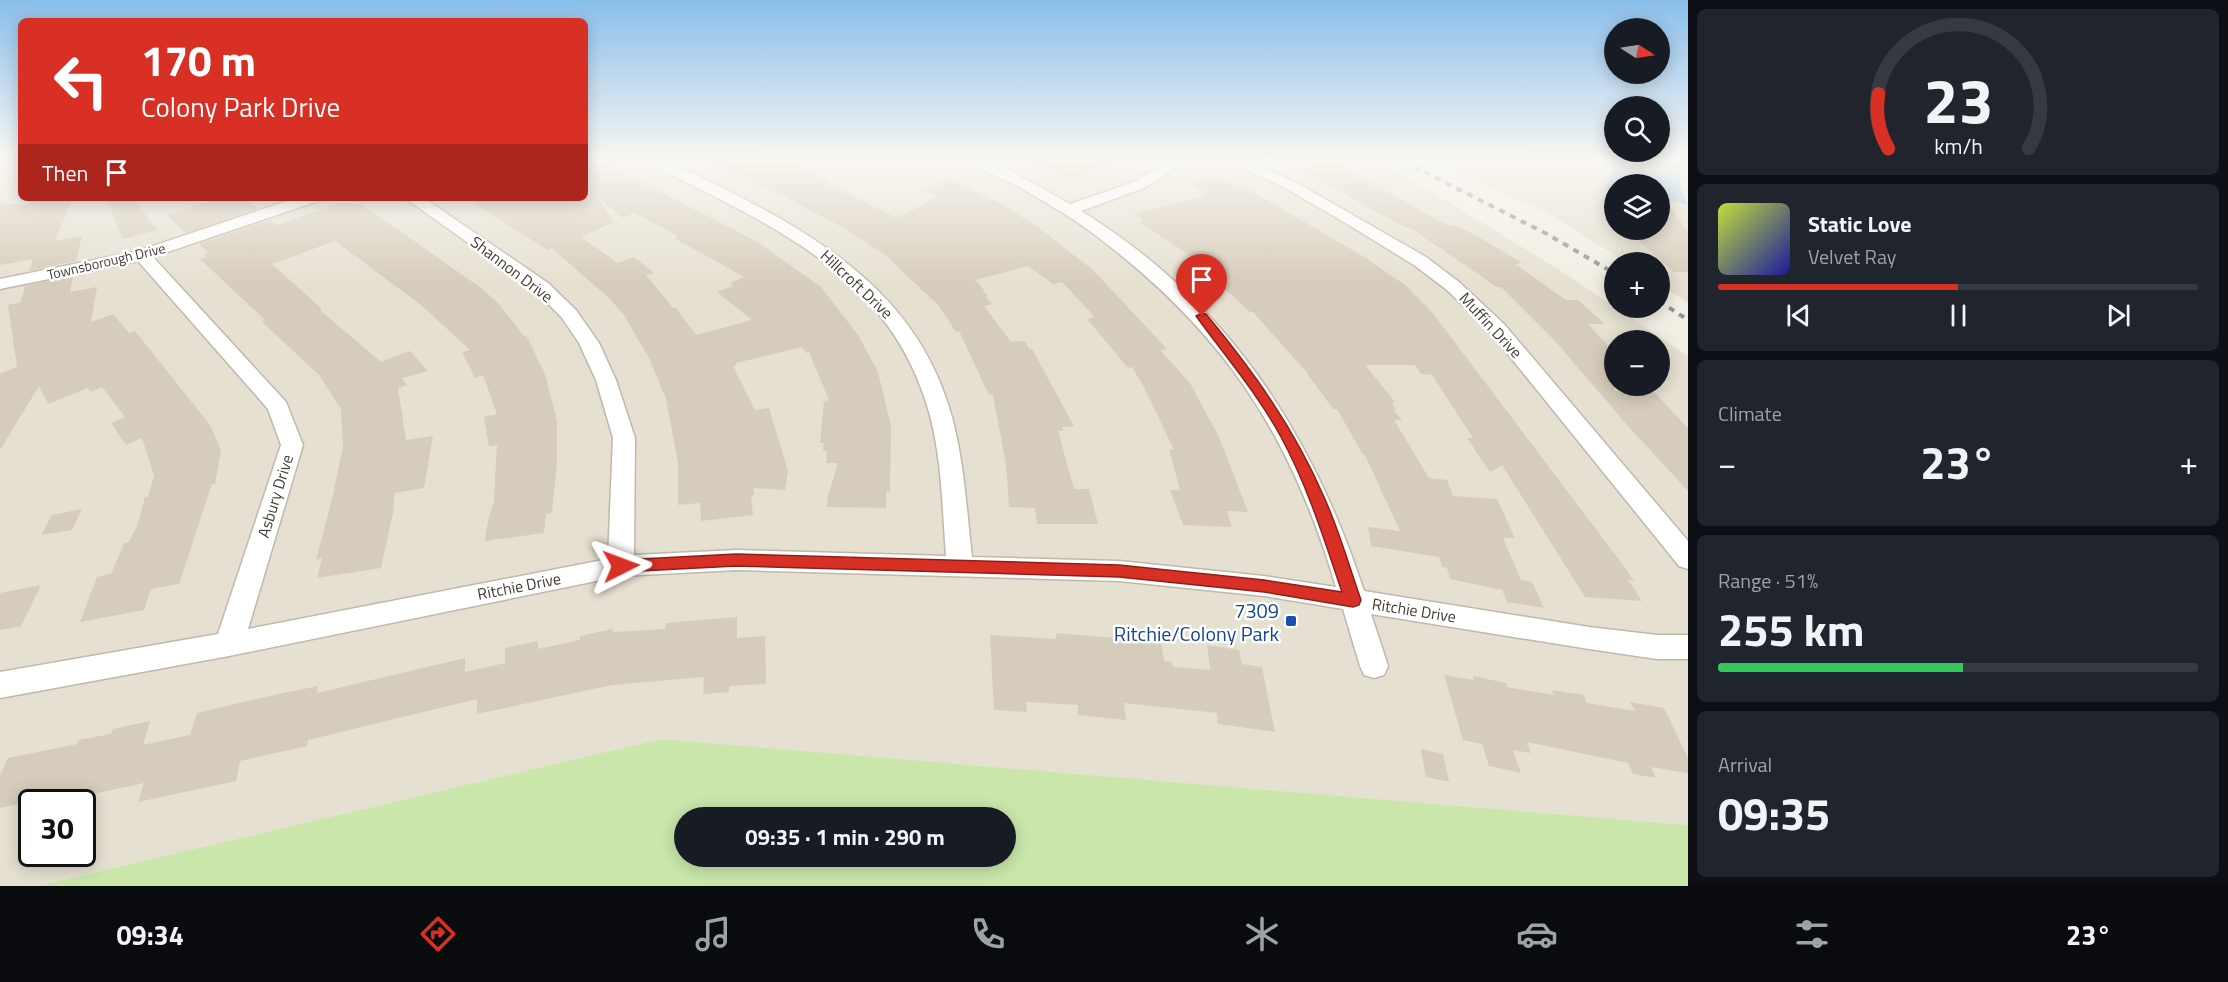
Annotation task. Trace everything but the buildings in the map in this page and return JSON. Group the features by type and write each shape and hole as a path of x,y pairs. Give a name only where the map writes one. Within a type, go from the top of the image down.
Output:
{"street":[{"name":"Townsborough Drive","path":"0,284 142,255 299,202"},
{"name":"Shannon Drive","path":"419,202 542,288 569,314 589,344 606,380 624,438 621,566"},
{"name":"Hillcroft Drive","path":"737,202 814,244 870,292 904,332 922,364 936,400 943,427 960,565"},
{"path":"1055,202 1125,247 1164,279 1202,316 1234,354 1271,408 1318,498 1374,666"},
{"path":"1069,210 1090,202"},
{"name":"Muffin Drive","path":"1321,202 1420,261 1453,286 1497,328 1688,559"},
{"name":"Asbury Drive","path":"142,255 278,407 292,445 229,644"},
{"name":"Ritchie Drive","path":"0,685 229,644 621,566 736,560 1119,571 1264,586 1589,638 1657,646 1688,647"}],"shaded area":[{"path":"0,202 1449,202 1604,300 1604,318 1631,318 1649,330 1604,330 1604,396 1670,396 1670,344 1688,356 1688,825 661,739 37,886 0,886"},
{"path":"1524,202 1604,202 1604,240 1670,240 1670,202 1688,202 1688,303 1670,291 1670,252 1610,252 1548,213"}],"green space":[{"path":"661,739 1688,825 1688,886 37,886"}],"railway":[{"path":"1485,202 1547,234 1604,267"},
{"path":"1670,308 1688,320"}],"place":[{"name":"7309 Ritchie/Colony Park","path":"1291,621"}],"route":[{"path":"621,566 736,560 1119,571 1264,586 1353,600 1318,498 1288,437 1247,371 1202,316"}]}
